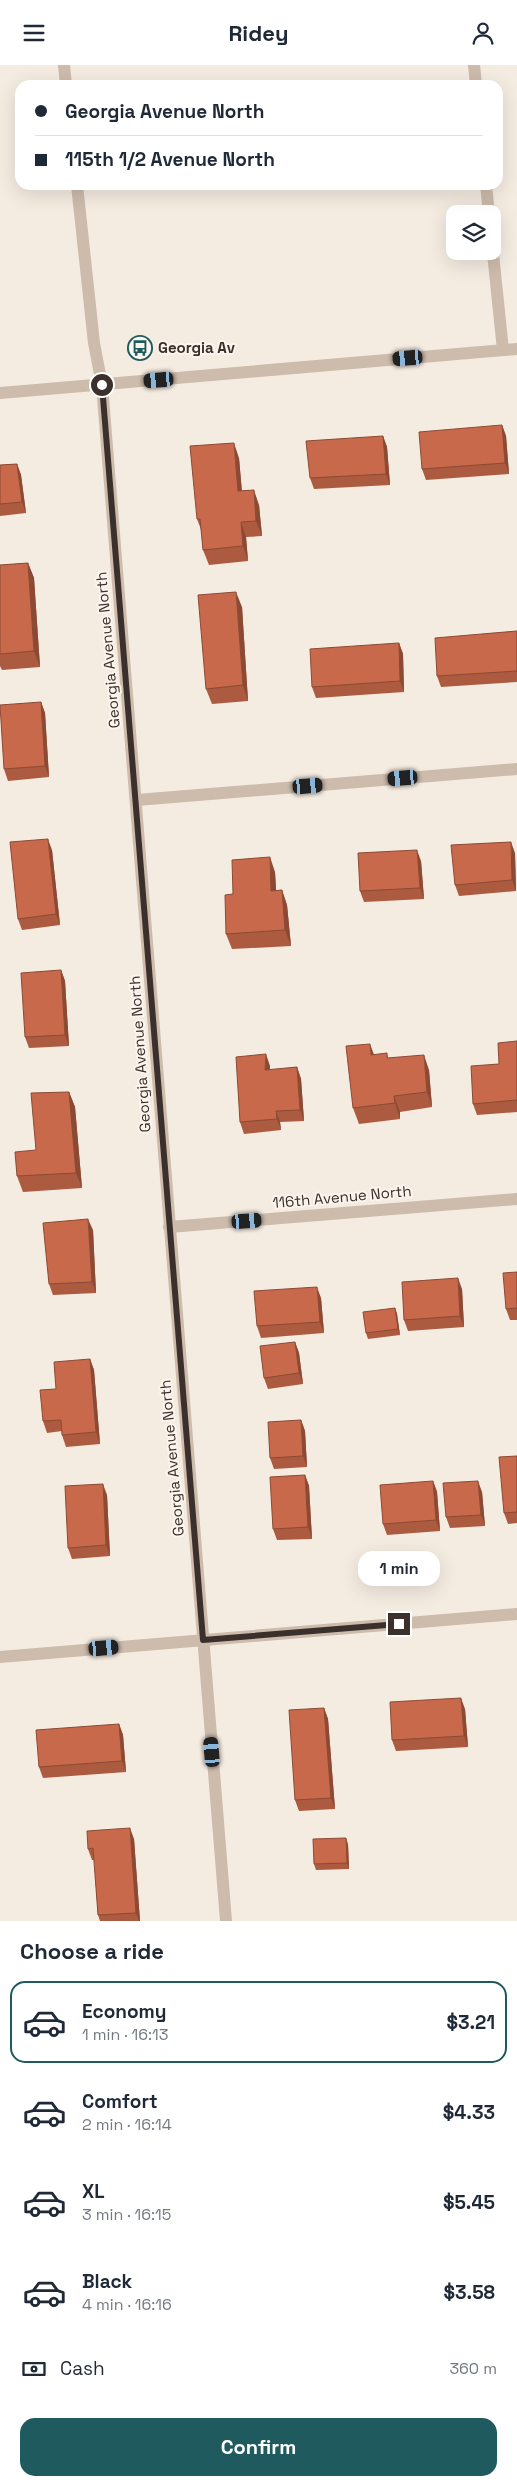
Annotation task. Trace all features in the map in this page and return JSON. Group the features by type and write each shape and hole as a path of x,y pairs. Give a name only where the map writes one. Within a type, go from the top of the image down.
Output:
{"street":[{"path":"64,65 66,80"},
{"path":"474,65 476,80"},
{"name":"Georgia Avenue North","path":"78,190 94,343 102,385 226,1921"},
{"path":"487,190 488,205"},
{"path":"494,260 503,350"},
{"path":"0,393 517,349"},
{"path":"137,800 517,769"},
{"name":"116th Avenue North","path":"169,1227 517,1199"},
{"path":"0,1657 517,1614"}],"building":[{"path":"502,425 505,463 422,469 419,432"},
{"path":"383,436 386,474 310,478 306,441"},
{"path":"234,443 238,491 254,490 256,521 241,522 243,546 203,550 200,519 197,519 190,446"},
{"path":"17,464 22,502 0,504 0,465"},
{"path":"28,563 34,651 0,654 0,565"},
{"path":"236,592 243,685 206,689 198,595"},
{"path":"517,631 517,671 437,676 435,638"},
{"path":"399,643 400,681 312,687 310,649"},
{"path":"41,702 45,766 4,769 0,705"},
{"path":"48,839 56,914 18,919 10,842"},
{"path":"511,842 512,880 455,885 451,845"},
{"path":"417,850 420,888 360,891 358,853"},
{"path":"270,857 271,891 282,890 285,930 226,934 225,895 233,894 232,860"},
{"path":"61,970 65,1035 25,1037 21,973"},
{"path":"517,1041 517,1100 473,1104 471,1066 499,1064 498,1043"},
{"path":"370,1044 371,1055 387,1053 387,1058 424,1055 427,1092 394,1096 395,1103 353,1108 346,1046"},
{"path":"266,1054 265,1070 297,1067 300,1110 276,1111 277,1119 240,1122 236,1057"},
{"path":"69,1092 76,1173 17,1176 15,1152 36,1150 31,1093"},
{"path":"88,1219 92,1282 49,1284 43,1223"},
{"path":"517,1272 517,1308 506,1309 503,1273"},
{"path":"458,1278 460,1316 404,1320 402,1282"},
{"path":"317,1287 320,1322 257,1326 254,1291"},
{"path":"395,1308 398,1329 366,1333 363,1312"},
{"path":"295,1342 299,1373 264,1378 260,1346"},
{"path":"90,1359 96,1432 62,1435 61,1420 43,1421 40,1390 56,1389 54,1362"},
{"path":"301,1420 303,1456 270,1458 268,1422"},
{"path":"517,1456 517,1512 504,1513 499,1457"},
{"path":"305,1475 308,1527 273,1529 270,1477"},
{"path":"433,1481 436,1520 383,1524 380,1485"},
{"path":"478,1481 481,1515 446,1517 443,1483"},
{"path":"103,1484 106,1545 68,1548 65,1486"},
{"path":"461,1698 464,1736 392,1740 390,1702"},
{"path":"324,1708 331,1798 295,1800 289,1710"},
{"path":"119,1724 122,1761 39,1767 36,1730"},
{"path":"130,1828 136,1913 98,1915 93,1848 88,1849 87,1831"},
{"path":"346,1838 347,1863 314,1864 313,1839"}],"place":[{"name":"Georgia Av","path":"140,348"}],"route":[{"path":"102,385 137,800 169,1227 203,1640 399,1624"}]}
